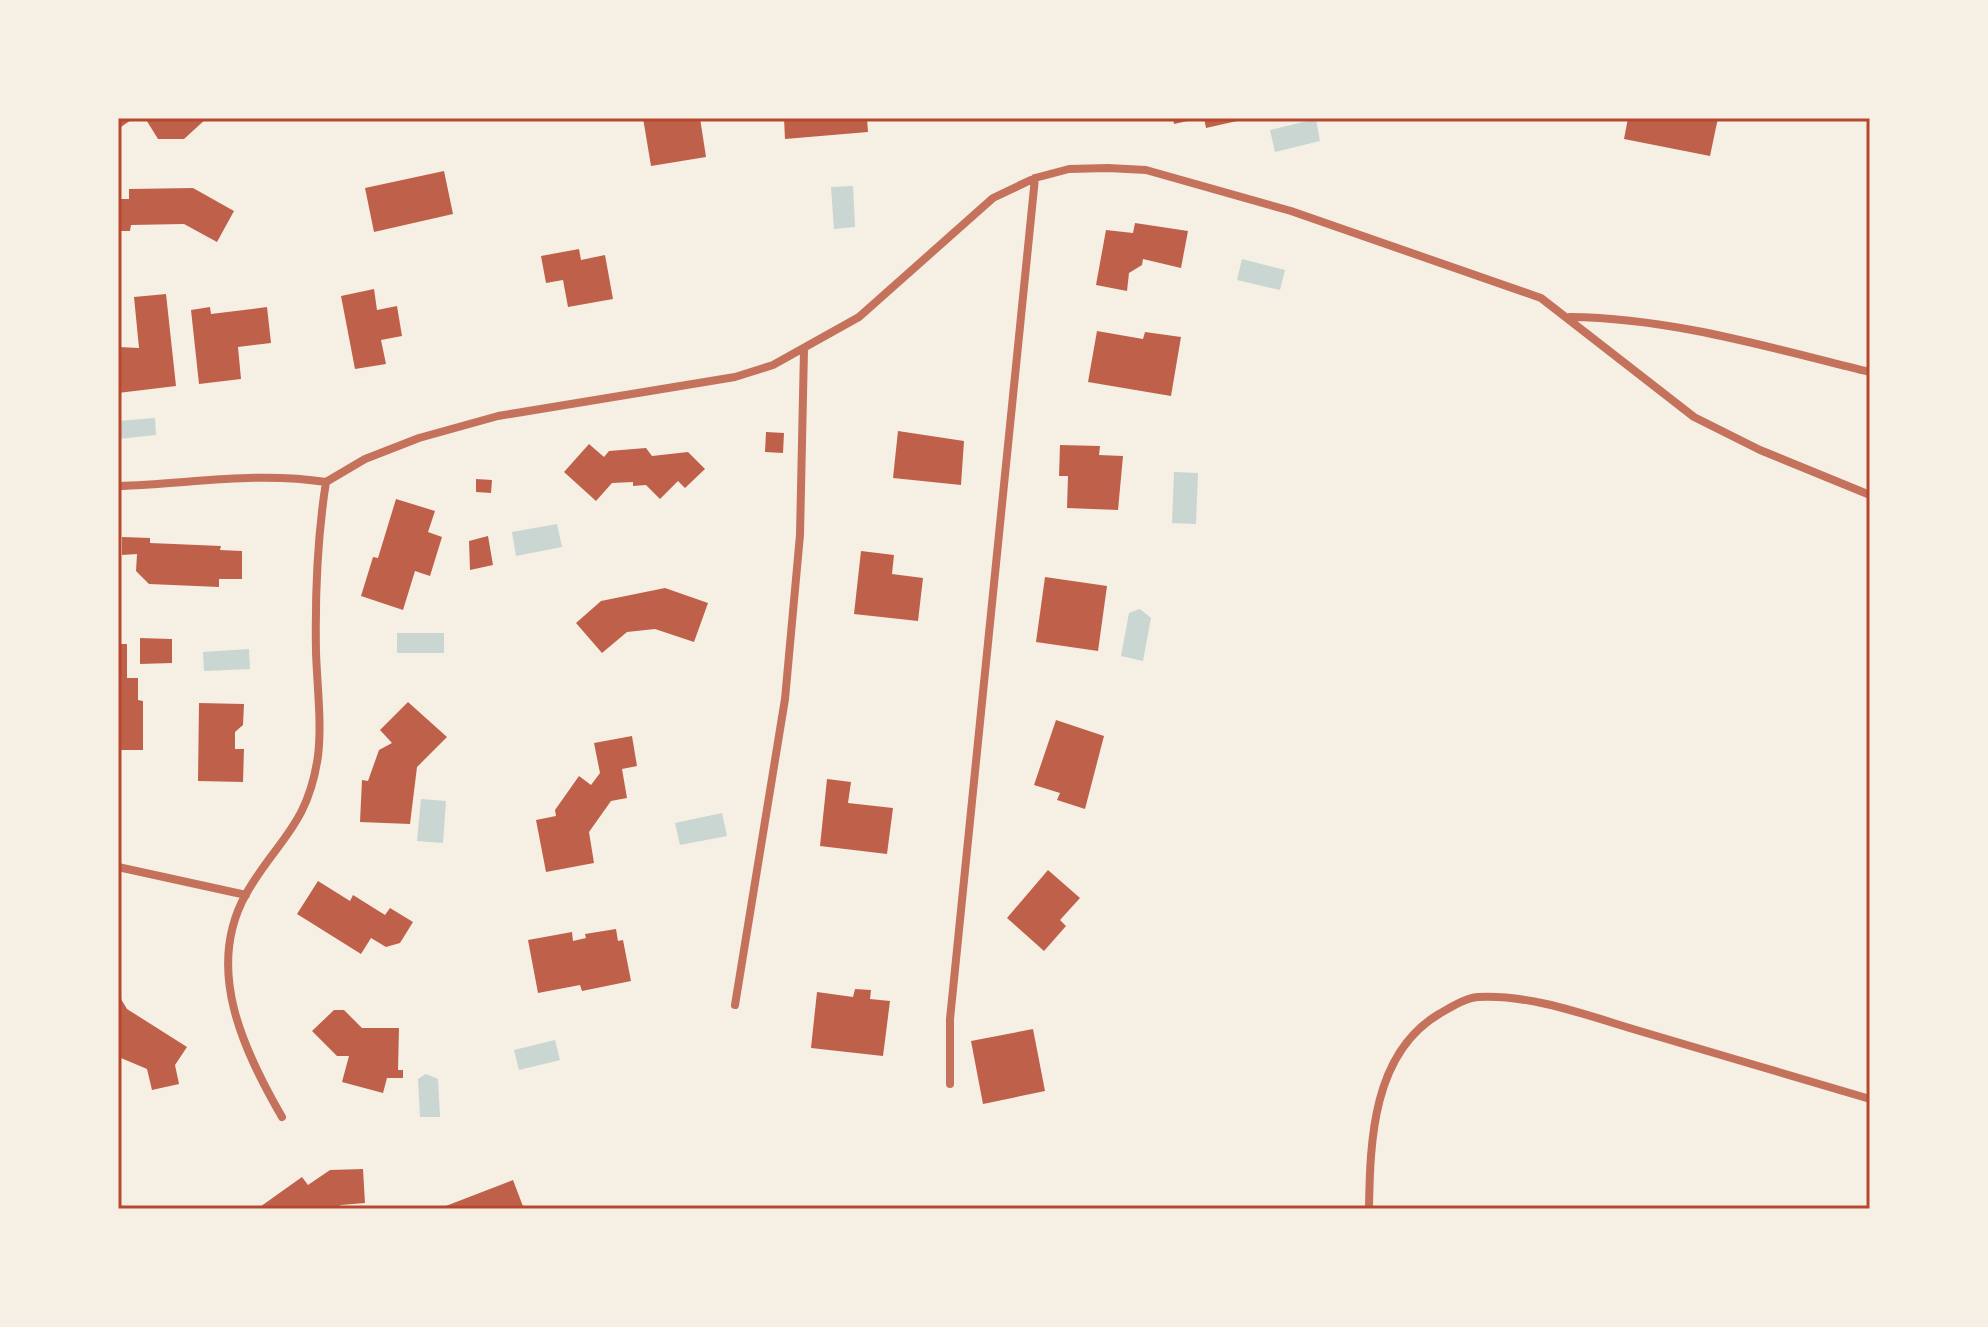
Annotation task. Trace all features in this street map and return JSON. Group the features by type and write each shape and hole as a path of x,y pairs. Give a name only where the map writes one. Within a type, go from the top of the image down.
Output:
{"street":[{"path":"118,486 245,476 285,476 326,482 365,459 405,443 498,416 735,377 773,365 859,317 993,198 1035,178 1069,169 1108,168 1146,170 1188,180 1291,211 1541,298 1694,417 1760,450 1870,495"},
{"path":"950,1084 950,1019 1035,178"},
{"path":"1569,317 1610,318 1692,329 1870,372"},
{"path":"735,1005 785,699 800,535 804,350"},
{"path":"282,1117 249,1054 233,1006 228,970 230,940 246,895 294,828 312,783 318,753 315,591 326,482"},
{"path":"118,867 246,895"},
{"path":"1369,1209 1371,1138 1384,1086 1396,1058 1427,1021 1474,997 1502,998 1569,1010 1870,1099"}],"shaded area":[{"path":"1316,119 1320,141 1275,152 1270,130"},
{"path":"853,186 855,227 834,229 831,187"},
{"path":"1242,259 1285,270 1280,290 1237,280"},
{"path":"155,418 156,435 118,439 118,421"},
{"path":"1174,472 1198,473 1196,524 1172,523"},
{"path":"557,524 562,547 516,556 512,532"},
{"path":"1140,609 1151,618 1143,661 1121,656 1129,613"},
{"path":"397,633 444,633 444,653 397,653"},
{"path":"249,649 250,669 204,671 203,652"},
{"path":"421,799 446,801 443,843 417,841"},
{"path":"722,813 727,836 680,845 675,823"},
{"path":"555,1040 560,1060 519,1070 514,1050"},
{"path":"426,1074 438,1079 440,1117 420,1117 418,1079"}],"building":[{"path":"118,118 134,118 118,129"},
{"path":"145,118 207,118 184,139 158,139"},
{"path":"643,118 700,118 706,157 651,166"},
{"path":"784,118 867,118 868,132 785,139"},
{"path":"1173,118 1197,118 1197,119 1174,124"},
{"path":"1204,118 1246,118 1246,119 1206,128"},
{"path":"1628,118 1718,118 1710,156 1624,139"},
{"path":"444,171 453,214 374,232 365,188"},
{"path":"193,188 234,211 217,242 184,224 131,225 130,231 118,231 118,199 129,199 129,189"},
{"path":"1135,223 1188,231 1181,268 1143,259 1142,265 1129,273 1127,291 1096,285 1106,230 1133,233"},
{"path":"579,249 581,260 605,255 613,299 568,307 563,280 546,283 541,256"},
{"path":"374,289 377,310 397,306 402,336 381,340 386,364 355,369 341,296"},
{"path":"166,294 176,386 118,393 118,347 139,348 134,297"},
{"path":"210,307 211,314 267,307 271,343 238,347 241,379 199,384 191,310"},
{"path":"1097,331 1143,339 1145,332 1181,337 1171,396 1088,382"},
{"path":"898,431 964,441 961,485 893,478"},
{"path":"766,432 784,433 783,453 765,452"},
{"path":"589,444 604,457 609,451 646,448 652,456 688,452 705,469 685,488 678,481 660,499 646,485 633,486 633,482 612,483 596,501 564,472"},
{"path":"1060,445 1100,446 1099,455 1123,456 1118,510 1067,508 1068,476 1059,476"},
{"path":"476,479 492,480 491,493 476,492"},
{"path":"396,499 435,511 428,532 442,537 430,576 415,571 403,610 361,596 373,557 378,558"},
{"path":"488,536 493,565 470,570 469,541"},
{"path":"122,537 150,538 150,543 221,546 220,550 242,551 242,579 219,579 219,587 149,584 136,571 137,554 122,555"},
{"path":"861,551 894,555 892,574 923,578 918,621 854,614"},
{"path":"1045,577 1107,586 1098,651 1036,642"},
{"path":"665,588 708,603 694,642 655,629 627,632 602,653 576,623 601,601"},
{"path":"140,638 172,639 172,663 140,664"},
{"path":"118,644 127,644 127,678 138,678 138,700 143,701 143,750 118,750"},
{"path":"408,702 447,737 417,767 410,824 360,822 362,780 368,781 379,750 392,743 380,730"},
{"path":"199,703 244,704 243,725 235,732 235,749 244,749 243,782 198,781"},
{"path":"1056,720 1104,736 1085,809 1057,800 1060,793 1034,785"},
{"path":"632,736 637,766 622,769 627,798 611,801 589,832 594,863 546,872 536,820 556,816 555,810 579,776 591,785 600,773 594,743"},
{"path":"827,779 851,782 848,803 893,808 887,854 820,846"},
{"path":"1048,870 1080,898 1060,920 1066,926 1044,951 1007,918"},
{"path":"318,881 350,901 353,895 385,915 390,908 413,922 400,943 386,947 371,938 361,954 297,914"},
{"path":"616,929 618,941 623,940 631,981 582,991 580,985 538,993 528,940 572,932 573,941 586,938 585,934"},
{"path":"855,989 871,990 870,999 890,1001 883,1056 811,1048 817,992 853,997"},
{"path":"118,994 127,1009 187,1047 175,1065 179,1084 152,1090 147,1069 121,1058 118,1051"},
{"path":"334,1010 344,1010 362,1028 399,1028 398,1070 403,1070 403,1078 387,1078 383,1093 342,1082 349,1056 337,1056 312,1031"},
{"path":"1033,1029 1045,1091 983,1104 971,1041"},
{"path":"363,1169 365,1203 341,1205 334,1209 257,1209 302,1177 308,1185 330,1170"},
{"path":"513,1180 524,1209 438,1209"}]}
